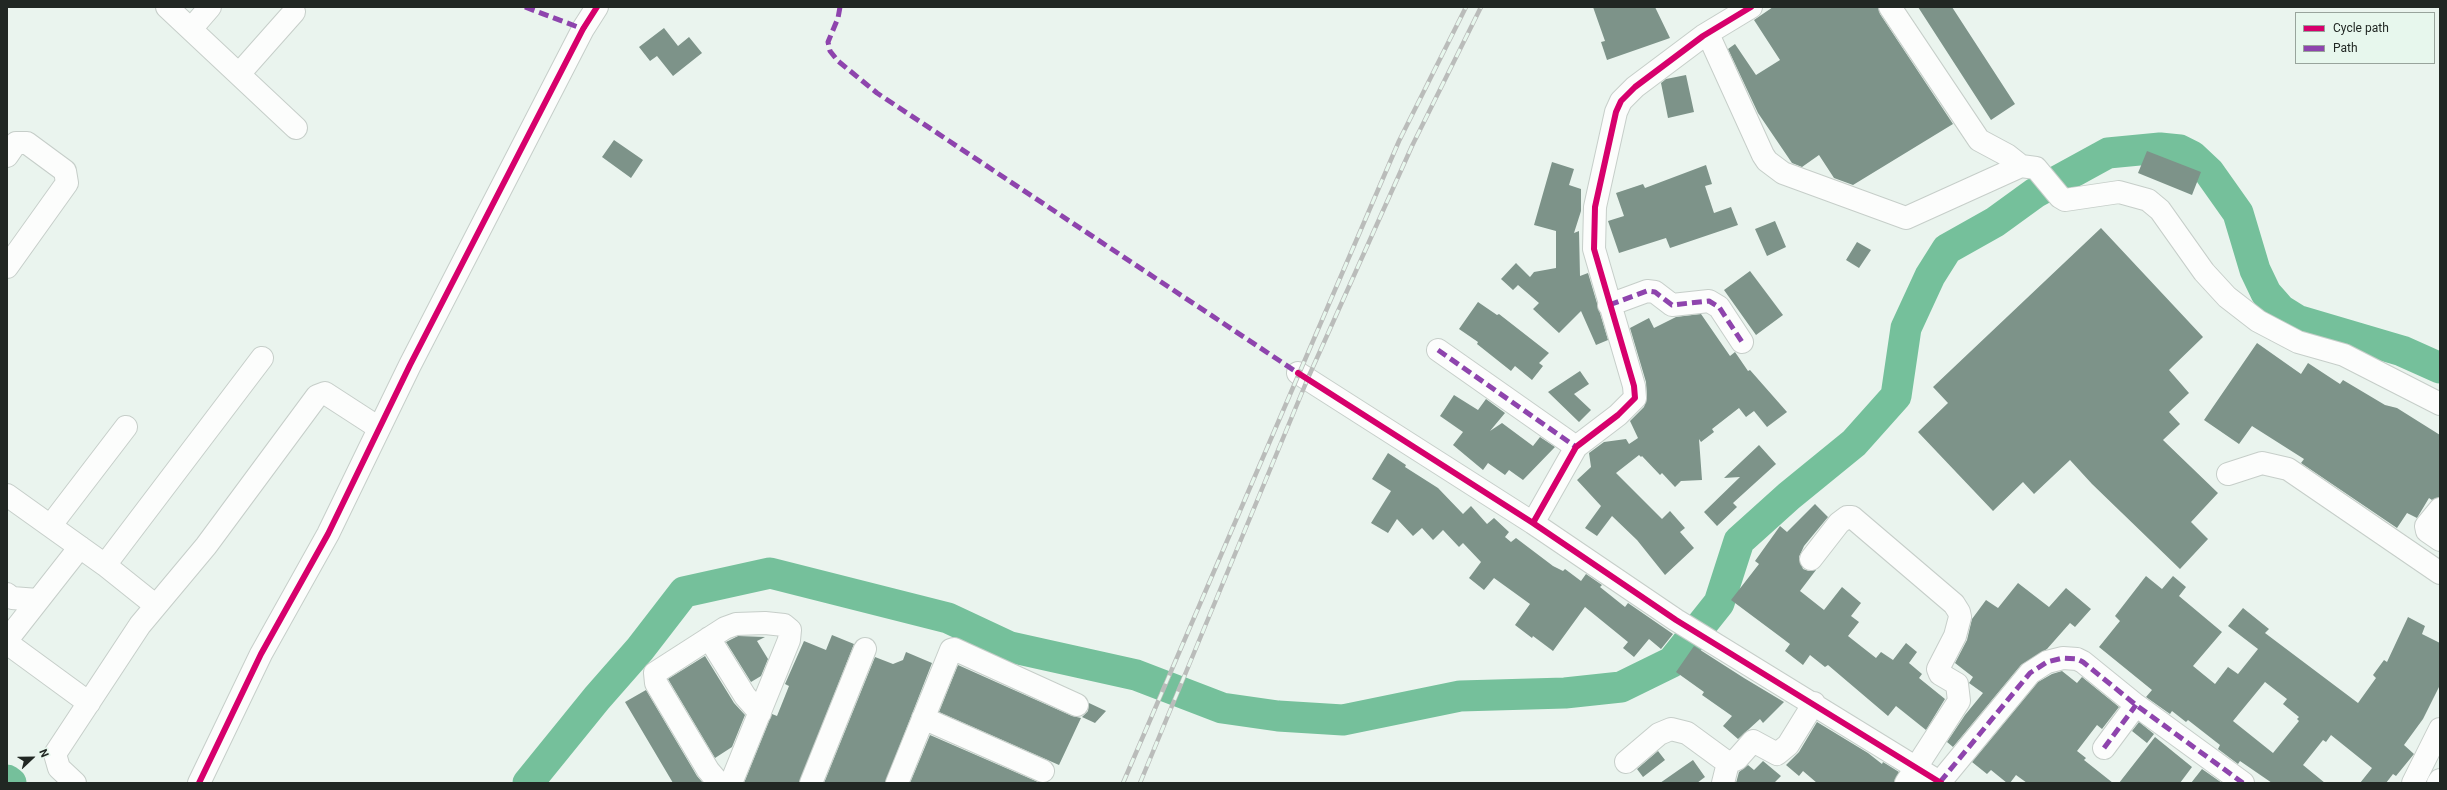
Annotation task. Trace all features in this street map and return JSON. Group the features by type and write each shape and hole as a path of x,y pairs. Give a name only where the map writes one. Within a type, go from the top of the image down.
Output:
{"main road":[{"path":"167,7 296,128"},
{"path":"191,29 210,7"},
{"path":"199,783 261,654 328,534 379,428 583,29 597,7"},
{"path":"1533,523 1576,447 1618,415 1635,398 1634,386 1609,305 1594,249 1595,207 1612,123 1621,101 1669,61 1705,35 1751,7"},
{"path":"1890,7 1975,135 1985,145 2008,155 2029,167 2060,197 2068,200 2119,192 2148,200 2160,210 2204,272 2227,297 2258,321 2298,342 2344,355 2440,404"},
{"path":"239,74 294,12"},
{"path":"1705,35 1763,155 1767,161 1783,173 1906,218 2029,167"},
{"path":"7,156 16,143 27,143 65,171 67,183 7,267"},
{"path":"1609,305 1647,291 1655,292 1672,305 1709,301 1719,307 1742,342"},
{"path":"1438,350 1576,447"},
{"path":"105,565 262,358"},
{"path":"1298,373 1324,387 1533,523 1676,620 1814,703 1911,775 1941,783 2030,673 2047,662 2063,658 2077,659 2136,705 2243,783"},
{"path":"75,783 59,768 55,754 155,605 206,546 317,396 325,392 379,428"},
{"path":"50,525 126,427"},
{"path":"2228,474 2262,463 2288,469 2440,573"},
{"path":"7,495 105,565 155,605"},
{"path":"2440,508 2426,526 2427,531 2440,540"},
{"path":"1811,559 1839,523 1847,517 1852,517 1954,604 1959,612 1960,617 1955,636 1938,666 1940,674 1956,684 1959,700 1911,775"},
{"path":"80,547 7,642 89,703"},
{"path":"7,594 12,598 38,600"},
{"path":"719,783 708,770 654,678 655,673 660,668 709,638 736,624 784,625 790,630 789,640 731,783"},
{"path":"709,638 745,696 760,713"},
{"path":"811,783 865,649"},
{"path":"897,783 951,650 954,649 1077,705"},
{"path":"1626,762 1659,734 1670,729 1687,733 1725,773 1753,741 1773,754 1781,752 1814,703"},
{"path":"2104,748 2136,705"},
{"path":"923,718 1043,771"},
{"path":"2413,783 2440,729"}],"building":[{"path":"1593,7 1655,7 1670,38 1607,60 1601,42 1605,41"},
{"path":"1773,7 1878,7 1880,14 1953,124 1853,185 1834,178 1819,155 1802,167 1792,163 1758,113 1728,49 1735,44 1756,75 1780,60 1754,20"},
{"path":"1918,7 1952,7 2015,104 1991,120"},
{"path":"664,28 678,46 689,37 702,53 673,76 657,56 650,61 639,47"},
{"path":"1686,75 1694,112 1668,118 1661,83 1666,79"},
{"path":"614,140 643,160 631,178 602,157"},
{"path":"2147,151 2201,172 2192,195 2138,173"},
{"path":"1552,162 1574,169 1569,185 1581,189 1581,211 1574,233 1579,231 1580,276 1588,273 1608,340 1596,345 1581,311 1559,333 1533,309 1539,303 1518,285 1513,290 1501,279 1516,263 1530,277 1534,272 1556,268 1556,231 1534,225"},
{"path":"1706,165 1712,184 1705,186 1714,213 1731,207 1738,225 1670,248 1666,238 1619,253 1608,221 1624,216 1616,193 1643,184 1645,188"},
{"path":"1775,221 1786,247 1767,256 1755,229"},
{"path":"2101,228 2203,337 2169,370 2189,393 2169,412 2180,424 2163,440 2218,493 2191,522 2208,539 2180,569 2092,484 2070,460 2034,494 2023,482 1993,511 1918,432 1948,403 1933,387"},
{"path":"1857,242 1871,250 1859,268 1846,260"},
{"path":"1750,271 1783,315 1756,335 1724,290"},
{"path":"1478,302 1497,315 1499,314 1549,353 1539,363 1543,366 1532,380 1515,366 1511,371 1477,344 1478,342 1459,329"},
{"path":"1701,314 1730,356 1735,352 1748,371 1750,370 1787,412 1767,427 1754,411 1746,417 1739,408 1712,429 1714,432 1701,442 1699,439 1702,480 1681,481 1675,487 1662,473 1660,475 1642,456 1641,457 1639,455 1616,473 1662,519 1670,511 1685,528 1680,532 1694,548 1665,575 1637,540 1612,516 1597,536 1585,528 1601,506 1577,480 1591,467 1589,453 1604,442 1626,439 1629,444 1638,438 1630,421 1644,407 1647,397 1646,382 1630,328 1649,318 1654,328 1676,317"},
{"path":"2257,343 2301,374 2308,363 2340,384 2343,380 2385,405 2397,408 2440,435 2440,497 2432,500 2429,498 2417,518 2407,513 2397,528 2301,463 2304,459 2252,426 2239,444 2204,420"},
{"path":"1580,371 1589,384 1574,394 1591,410 1579,422 1548,392"},
{"path":"1454,395 1478,410 1486,399 1505,413 1490,431 1502,423 1533,446 1540,437 1555,447 1523,480 1509,470 1505,475 1488,463 1483,470 1453,445 1463,432 1440,416"},
{"path":"1759,445 1776,464 1733,503 1737,507 1717,526 1704,512 1740,477 1724,478"},
{"path":"1388,453 1406,465 1405,467 1438,488 1463,514 1471,506 1487,524 1494,518 1509,532 1505,537 1511,542 1516,538 1553,566 1563,571 1565,569 1581,581 1586,574 1602,585 1600,587 1625,607 1628,603 1673,634 1661,649 1649,639 1634,657 1623,648 1628,642 1585,607 1553,651 1533,636 1532,638 1515,625 1530,604 1494,578 1484,590 1469,578 1481,562 1463,543 1459,547 1443,530 1433,540 1422,528 1413,536 1397,519 1388,533 1371,523 1391,491 1372,479"},
{"path":"1815,504 1828,517 1804,546 1799,557 1803,569 1809,571 1816,570 1800,591 1824,610 1842,587 1861,603 1851,616 1859,622 1848,636 1876,658 1881,652 1893,660 1906,643 1917,652 1909,663 1922,674 1919,678 1945,699 1926,730 1896,706 1888,716 1828,665 1825,667 1810,655 1803,665 1785,651 1790,644 1731,600 1759,564 1755,561 1780,526 1787,532"},
{"path":"2146,576 2162,589 2173,576 2186,587 2179,596 2222,632 2193,666 2215,684 2228,667 2238,674 2258,649 2228,626 2243,608 2269,629 2265,633 2358,703 2376,678 2373,675 2384,660 2387,662 2408,617 2425,626 2422,634 2440,643 2440,685 2423,719 2404,745 2414,754 2396,776 2393,774 2386,783 2360,783 2372,768 2331,735 2326,742 2323,740 2303,765 2325,783 2272,783 2240,761 2238,764 2218,749 2220,745 2188,720 2186,722 2172,711 2170,714 2146,697 2152,690 2099,647 2120,621 2115,616","holes":["2265,682 2287,699 2283,704 2299,717 2297,719 2299,721 2273,753 2233,721"]},
{"path":"2018,583 2049,607 2066,588 2091,609 2075,627 2070,623 2047,649 2021,665 1953,747 1947,742 1965,715 1983,693 1969,683 1973,677 1955,663 1967,640 1972,619 1986,600 1998,608"},
{"path":"832,635 854,644 799,783 744,783 772,714 777,716 789,686 785,684 804,641 826,650"},
{"path":"738,636 765,637 757,641 768,659 761,676 751,682 726,642"},
{"path":"1694,646 1784,702 1763,723 1760,719 1738,739 1723,726 1732,716 1702,695 1704,692 1676,672"},
{"path":"906,652 932,663 885,783 824,783 875,657 893,664 903,660"},
{"path":"705,656 734,703 745,715 732,747 715,758 668,679"},
{"path":"958,665 1072,716 1081,718 1059,765 939,712"},
{"path":"2062,671 2077,683 2082,677 2119,707 2102,729 2097,725 2077,751 2086,758 2084,760 2113,783 2027,783 2016,775 2010,783 2007,783 1991,770 1987,774 1972,762 2038,682 2052,674"},
{"path":"646,690 697,776 703,783 673,783 625,702"},
{"path":"1089,703 1106,711 1095,723 1082,717 1088,711"},
{"path":"1817,722 1868,753 1882,764 1883,762 1899,772 1894,783 1817,783 1803,771 1799,776 1786,765 1799,752"},
{"path":"2139,722 2154,734 2147,743 2132,731"},
{"path":"930,735 1038,782 1038,783 910,783"},
{"path":"2155,737 2192,767 2180,783 2119,783"},
{"path":"1658,751 1665,760 1643,777 1637,769"},
{"path":"1693,760 1705,777 1697,783 1660,783"},
{"path":"1763,761 1781,776 1774,783 1736,783 1739,772 1748,765 1754,770"},
{"path":"2202,769 2222,783 2191,783"}],"waterway":[{"path":"528,783 597,698 640,649 684,592 770,573 948,618 1010,647 1136,675 1222,708 1278,716 1343,720 1460,696 1565,693 1621,687 1672,662 1719,603 1739,541 1789,496 1854,443 1896,396 1906,328 1930,276 1947,249 1995,222 2035,193 2108,153 2160,148 2180,150 2192,156 2209,172 2238,213 2255,270 2266,293 2281,310 2297,320 2402,351 2440,368"},
{"path":"7,780 11,783"}],"railway":[{"path":"1123,783 1399,141 1466,7"},
{"path":"1140,783 1308,378 1412,146 1481,7"}],"marked path":[{"path":"525,7 583,29 585,26"},
{"path":"840,7 838,18 828,42 830,51 838,61 877,93 1298,373"},
{"path":"1609,305 1647,291 1655,292 1672,305 1709,301 1719,307 1742,342"},
{"path":"1438,350 1576,447"},
{"path":"1940,782 2030,673 2047,662 2063,658 2077,659 2083,662 2136,705 2243,783"},
{"path":"2104,748 2136,705"}],"cycle path":[{"path":"199,783 261,654 328,534 410,365 583,29 597,7"},
{"path":"1533,523 1576,447 1618,415 1635,398 1634,386 1594,249 1595,207 1616,112 1621,101 1635,87 1703,36 1751,7"},
{"path":"1298,373 1533,523 1676,620 1941,783"}]}
